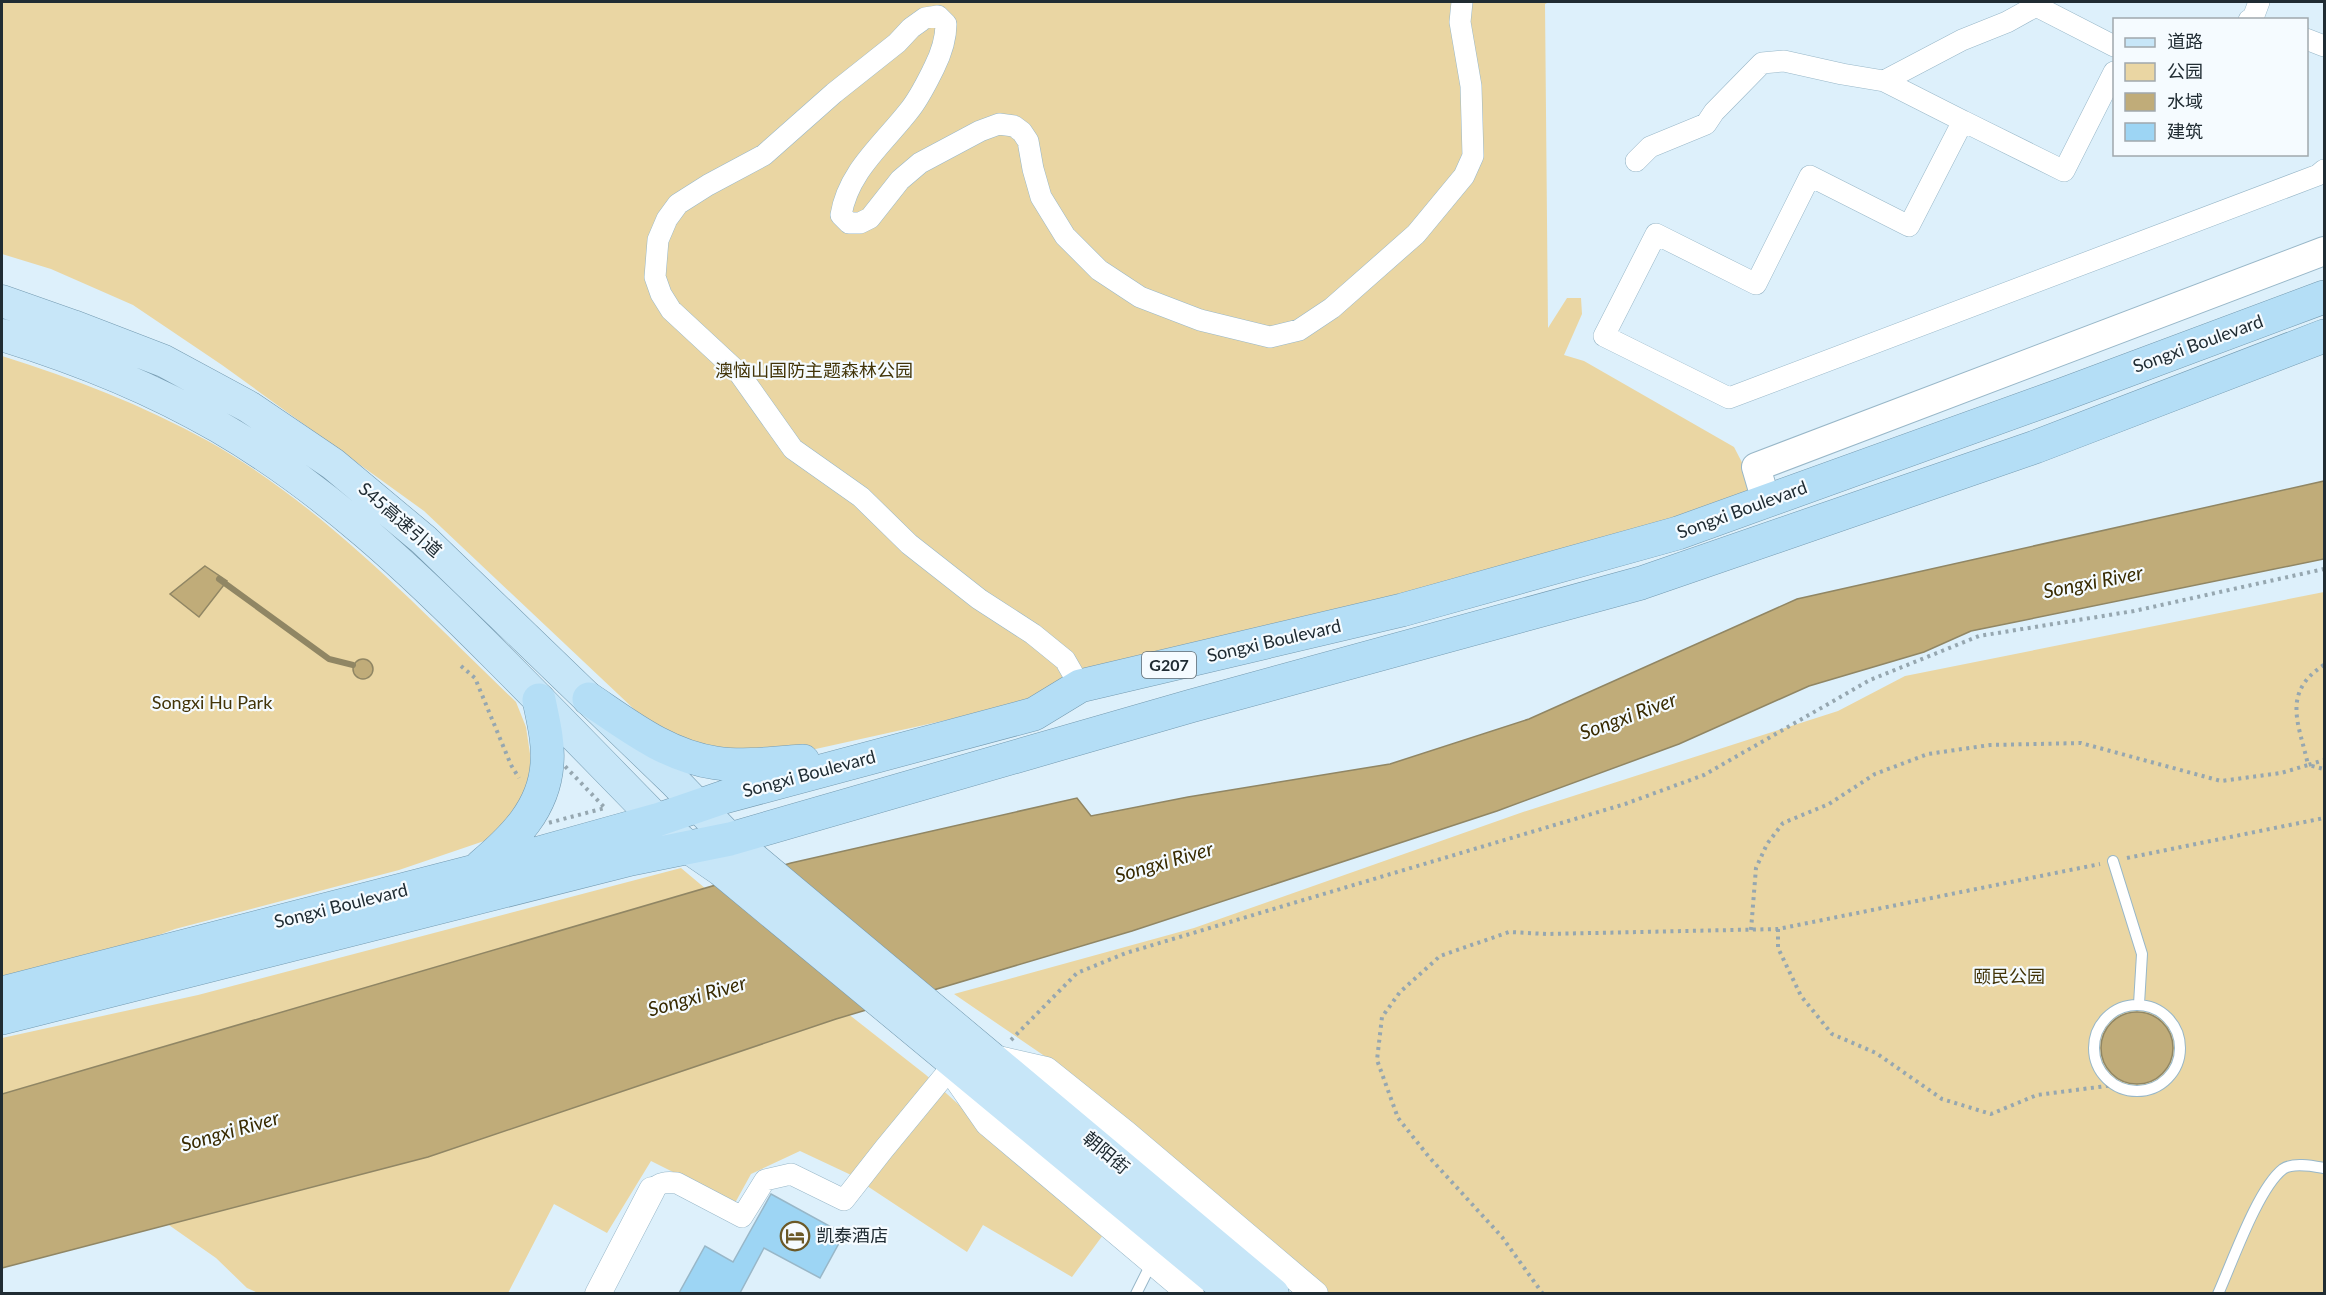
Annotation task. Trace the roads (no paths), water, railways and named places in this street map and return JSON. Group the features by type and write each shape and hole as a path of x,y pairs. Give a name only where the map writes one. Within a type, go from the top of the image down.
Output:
{"highway":[{"name":"Songxi Boulevard","path":"2,993 475,871 657,820 698,805 1034,714 1080,686 1402,610 1678,533 2325,297"},
{"name":"Songxi Boulevard","path":"2,1018 631,859 730,839 1191,706 1641,583 2035,447 2325,336"},
{"path":"589,699 638,733 664,747 700,761 731,765 874,757"},
{"path":"475,871 509,842 521,828 539,799 548,763 539,700"}],"main road":[{"path":"1766,501 1756,467 2325,251"},
{"name":"S45高速引道","path":"2,301 164,361 249,406 341,470 416,532 698,805 730,839 757,861"},
{"name":"S45高速引道","path":"2,335 130,381 195,414 248,445 326,500 438,597 657,820 689,848 721,870"},
{"name":"朝阳街","path":"757,861 994,1058 1164,1243 1273,1293"},
{"name":"朝阳街","path":"721,870 1164,1243 1233,1293"}],"street":[{"path":"1080,686 1065,660 1033,634 979,599 909,544 861,497 793,449 739,373 671,310 661,294 655,277 655,255 658,240 667,219 678,204 764,155 834,93 897,43 911,28 925,18 938,16 946,24 946,38 939,58 923,90 909,111 868,158 851,184 843,201 841,215 849,223 860,223 870,218 900,180 920,163 980,131 999,124 1014,126 1028,141 1041,197 1065,236 1099,270 1140,297 1200,320 1270,337 1299,330 1332,308 1416,234 1464,176 1473,156 1471,86 1460,22 1462,2"},
{"path":"1884,81 1962,40 2007,22 2037,6 2113,45"},
{"path":"2308,39 2325,46"},
{"path":"1636,161 1650,147 1706,124 1714,112 1762,63 1784,61 1884,81 2064,171 2113,76"},
{"path":"1963,120 1910,226 1810,176 1756,284 1656,234 1604,336 1729,399 2325,171"},
{"path":"994,1058 1046,1070 1315,1293"},
{"path":"597,1293 652,1190 659,1184 677,1183 742,1217 765,1180 791,1174 844,1200 947,1061"},
{"path":"1164,1243 1191,1293"}],"lane":[{"path":"2113,861 2142,954 2139,1004"},
{"path":"2139,1004 2159,1010 2174,1024 2181,1043 2177,1065 2171,1075 2151,1089 2127,1089 2114,1085 2099,1068 2095,1056 2096,1034 2108,1015 2128,1005 2139,1004"},
{"path":"2218,1293 2265,1188 2285,1168 2310,1165 2325,1168"},
{"path":"1136,1293 1164,1243"}],"water":[{"name":"Songxi River","path":"2324,481 2324,559 1971,631 1924,652 1809,686 1679,744 1497,811 1132,931 836,1019 428,1157 2,1268 2,1094 791,863 1077,798 1091,816 1188,797 1390,764 1529,719 1797,599"},
{"path":"205,566 227,581 199,617 170,594"},
{"path":"359,659 367,659 373,665 373,673 367,679 359,679 353,673 353,665"},
{"path":"2144,1012 2163,1022 2171,1034 2173,1048 2171,1062 2163,1074 2151,1082 2130,1084 2111,1074 2103,1062 2101,1041 2111,1022 2123,1014"}],"waterway":[{"path":"219,579 329,659 353,665"}],"place":[{"name":"凯泰酒店","path":"795,1236"}],"park label":[{"name":"澳恼山国防主题森林公园","path":"814,371"},
{"name":"Songxi Hu Park","path":"212,703"},
{"name":"颐民公园","path":"2009,977"}]}
